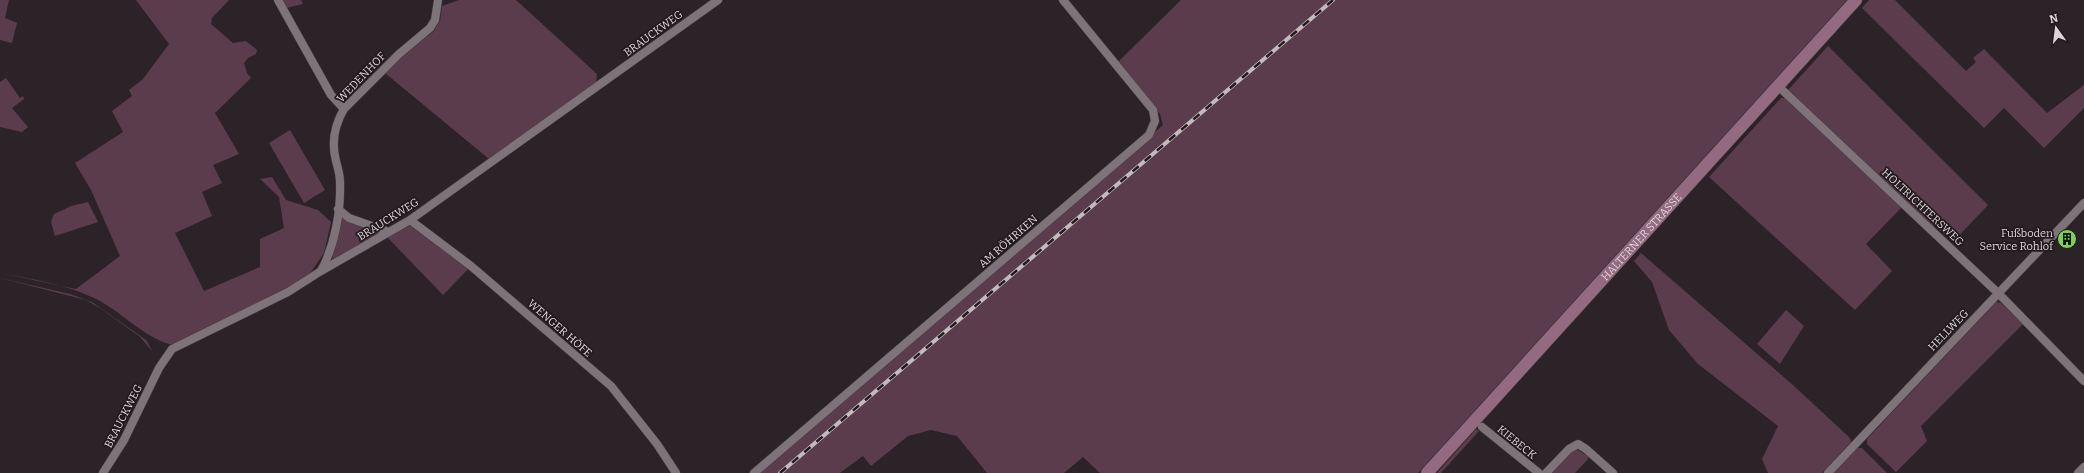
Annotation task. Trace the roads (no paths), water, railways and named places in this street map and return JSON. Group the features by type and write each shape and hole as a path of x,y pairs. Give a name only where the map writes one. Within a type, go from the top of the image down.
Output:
{"main road":[{"name":"HALTERNER STRASSE","path":"1427,473 1856,0"}],"street":[{"path":"278,0 331,95 344,109"},
{"name":"WEDENHOF","path":"320,271 332,246 338,209 340,180 333,143 336,125 344,109 399,54 430,28 435,20 438,0"},
{"name":"BRAUCKWEG","path":"103,473 124,440 158,368 172,349 274,299 410,220 718,0"},
{"name":"AM RÖHRKEN","path":"754,473 1149,134 1155,121 1153,110 1063,0"},
{"name":"HOLTRICHTERSWEG","path":"1778,86 1998,294 2084,381"},
{"name":"HELLWEG","path":"1828,473 2084,203"},
{"path":"338,209 349,218 389,232"},
{"name":"WENGER HÖFE","path":"410,220 471,266 611,386 657,444 676,473"},
{"name":"KIEBECK","path":"1482,427 1539,473"},
{"path":"1546,473 1569,449 1578,444 1586,449 1613,473"},
{"path":"2078,473 2084,466"}],"railway":[{"path":"780,473 1333,0"}],"place":[{"name":"Fußboden Service Rohlof","path":"2067,239"}]}
